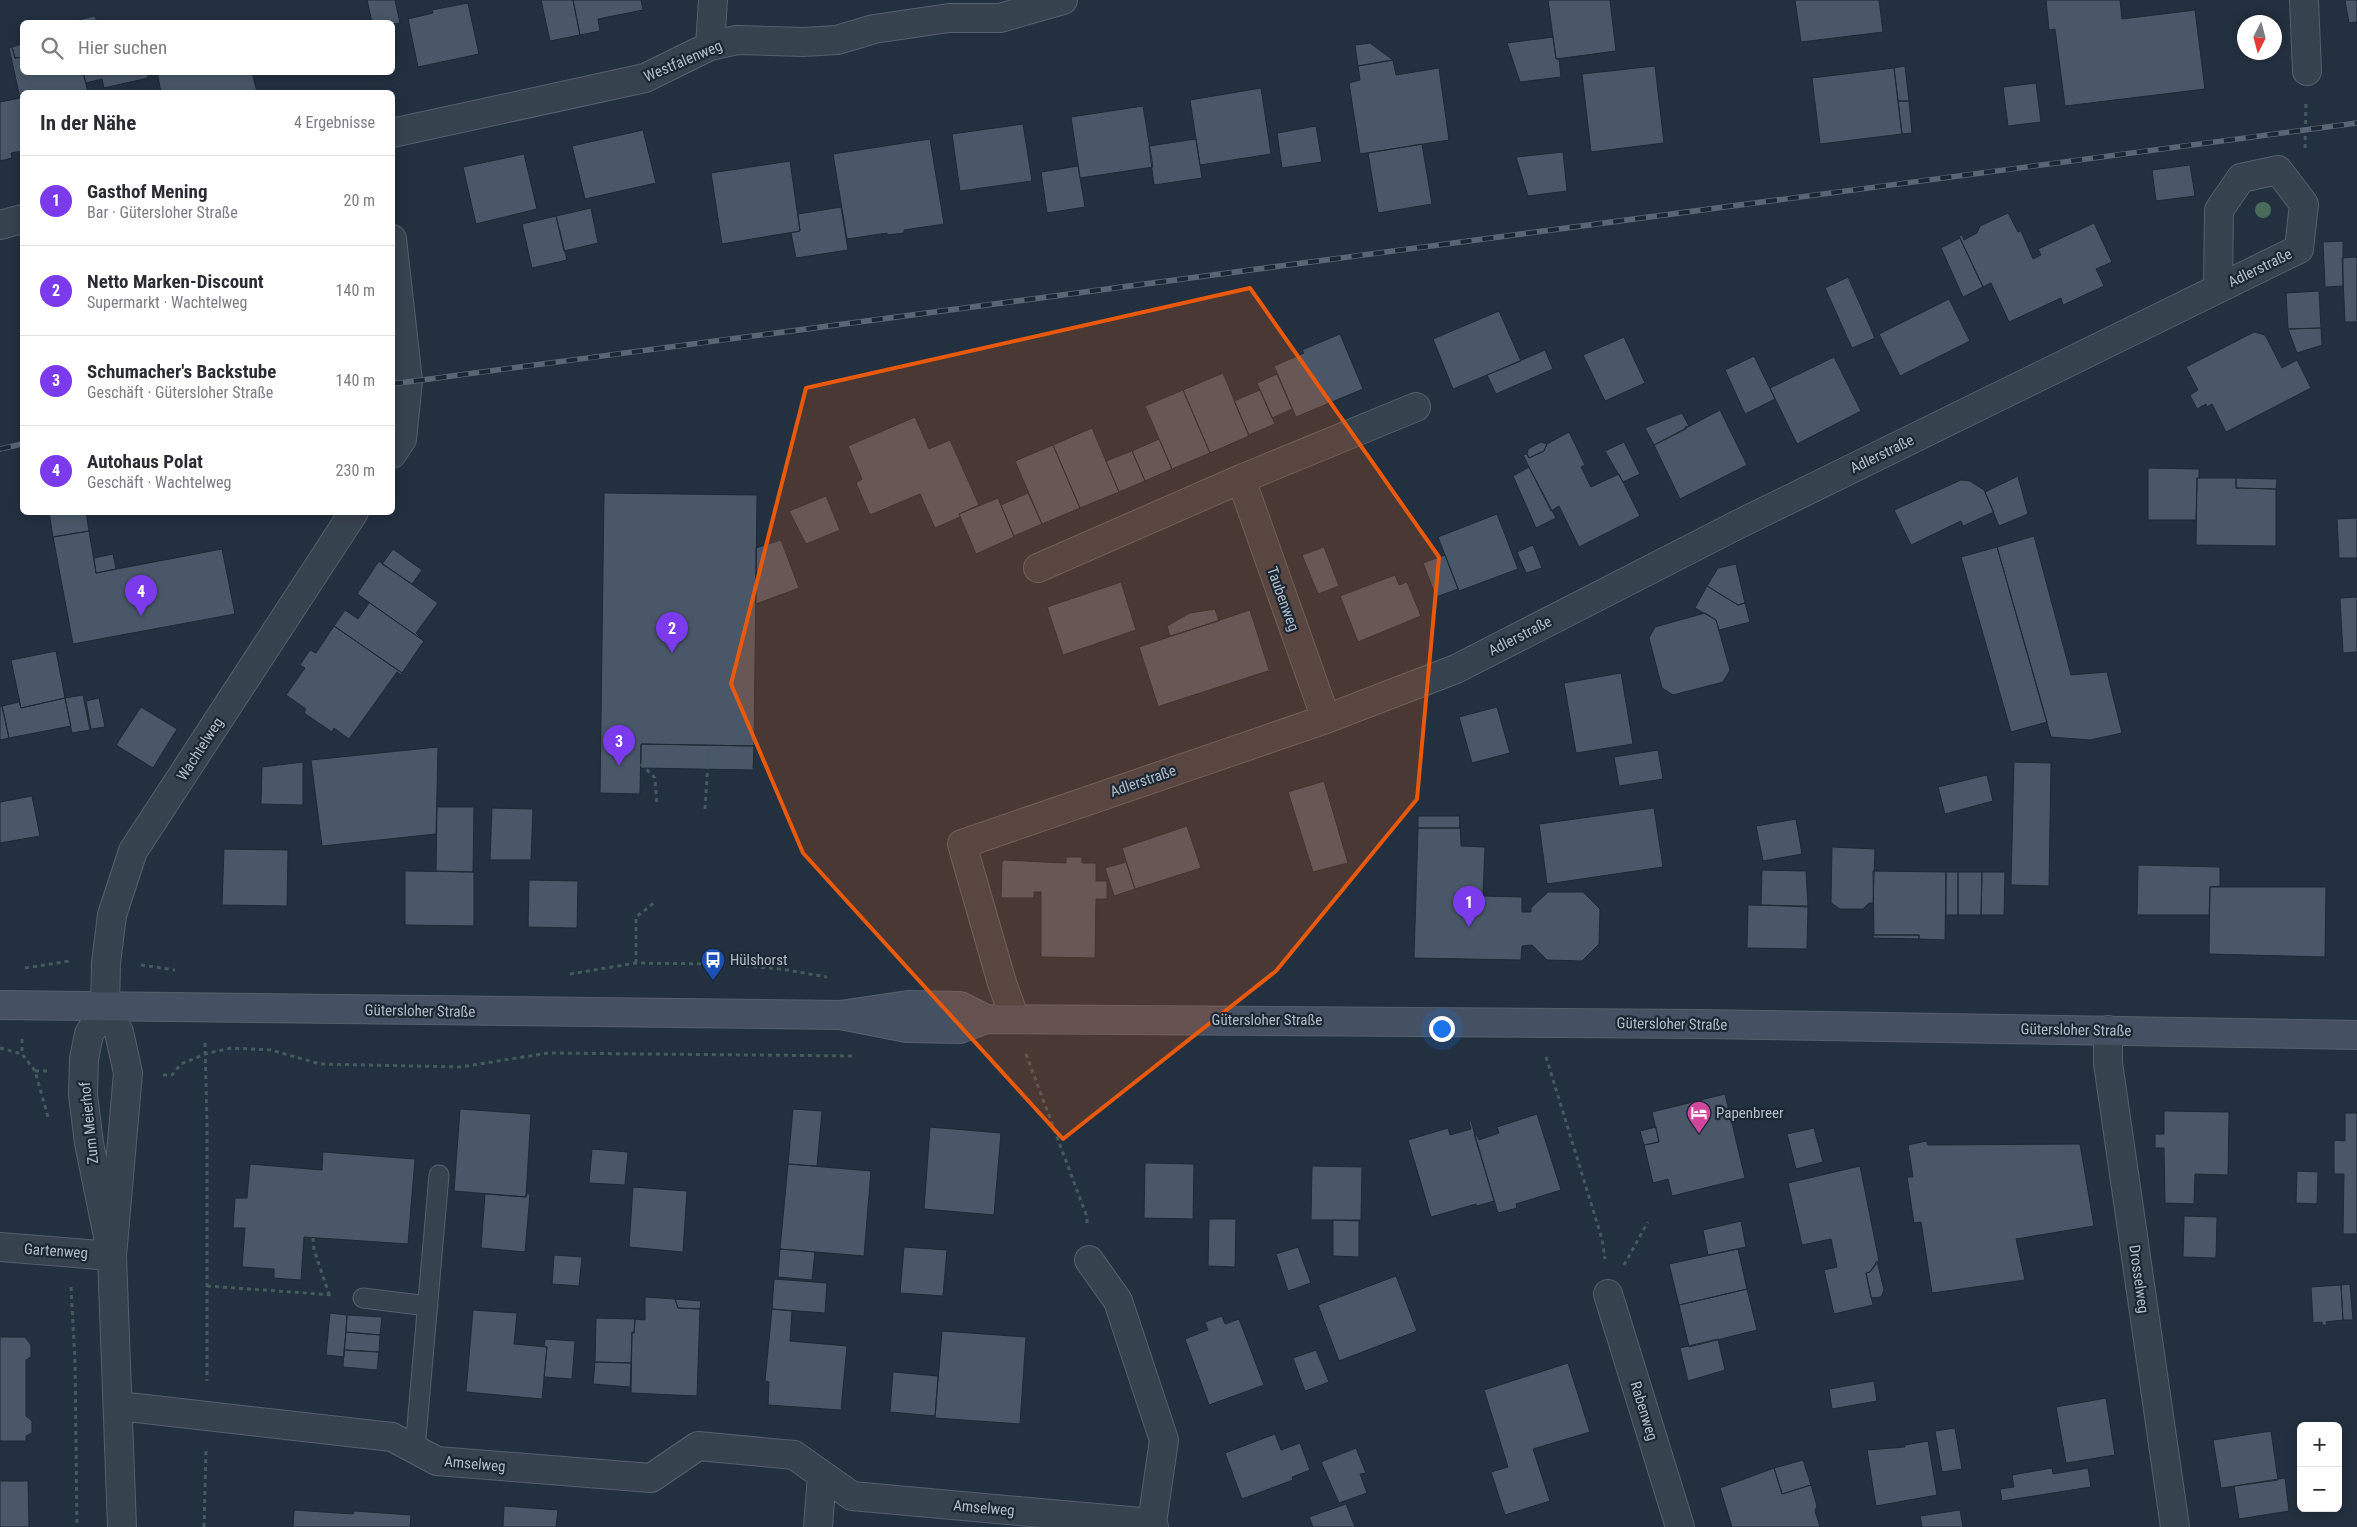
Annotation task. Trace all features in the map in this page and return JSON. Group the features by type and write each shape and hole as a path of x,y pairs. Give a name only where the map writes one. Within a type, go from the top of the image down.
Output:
{"main road":[{"name":"Gütersloher Straße","path":"0,1005 840,1016 908,1028 960,1029 986,1019 1015,1019 1514,1022 2357,1035"}],"street":[{"path":"710,46 712,0"},
{"name":"Westfalenweg","path":"395,132 644,78 710,46 736,40 803,42 837,40 874,29 949,18 1000,18 1063,0"},
{"path":"2304,0 2307,71"},
{"path":"0,225 20,220"},
{"path":"395,266 408,381 402,439 395,450"},
{"name":"Adlerstraße","path":"1015,1019 1002,983 962,844 1326,719 1456,669 1739,524 2218,288"},
{"path":"1038,568 1416,407"},
{"name":"Taubenweg","path":"1241,480 1326,719"},
{"name":"Wachtelweg","path":"104,1007 106,963 112,915 133,852 352,515"},
{"name":"Zum Meierhof","path":"112,1256 89,1143 83,1095 84,1059 89,1034 104,1007 119,1032 128,1073 112,1256 122,1527"},
{"name":"Drosselweg","path":"2108,1030 2108,1063 2175,1527"},
{"name":"Gartenweg","path":"0,1247 112,1256"},
{"name":"Amselweg","path":"119,1406 392,1437 438,1461 651,1478 698,1446 794,1455 852,1496 1153,1525 1164,1440 1118,1301 1089,1260"},
{"name":"Rabenweg","path":"1608,1294 1680,1527"},
{"path":"818,1527 822,1475"}],"lane":[{"path":"415,1449 439,1175"},
{"path":"363,1298 428,1306"}],"path":[{"path":"2305,150 2307,71"},
{"path":"705,809 709,745"},
{"path":"641,764 655,778 657,806"},
{"path":"636,963 636,917 656,902"},
{"path":"23,976 23,968 46,966 66,961"},
{"path":"562,975 600,971 636,963 719,964 781,970 830,978"},
{"path":"204,1527 207,1416 205,1038"},
{"path":"22,1039 22,1054"},
{"path":"0,1048 22,1054 35,1071 51,1126"},
{"path":"160,1075 172,1075 182,1064 205,1054 232,1048 271,1050 320,1064 461,1067 548,1053 858,1056"},
{"path":"1024,1049 1087,1216 1089,1260"},
{"path":"1545,1054 1602,1239 1608,1294"},
{"path":"35,1071 48,1071"},
{"path":"1608,1294 1648,1222"},
{"path":"312,1238 314,1250 329,1294"},
{"path":"69,1252 75,1362 78,1527"},
{"path":"207,1286 363,1298"}],"highlighted area":[{"path":"1250,288 1439,557 1417,799 1276,971 1063,1139 803,853 731,684 806,388"}],"building":[{"path":"367,0 395,0 400,23 395,24 395,20 372,20"},
{"path":"541,0 573,0 580,35 550,41"},
{"path":"573,0 641,0 643,10 598,19 600,31 580,35"},
{"path":"1548,0 1610,0 1616,51 1556,59"},
{"path":"1795,0 1879,0 1883,32 1801,42"},
{"path":"2046,0 2120,0 2122,19 2195,10 2205,89 2065,106 2055,29 2049,30"},
{"path":"2345,0 2357,0 2357,22 2349,23"},
{"path":"468,3 479,54 418,67 408,19 433,13 432,10"},
{"path":"95,16 96,20 78,20"},
{"path":"1553,37 1556,59 1559,59 1561,77 1520,82 1507,43"},
{"path":"1370,43 1393,60 1358,66 1355,45"},
{"path":"20,45 20,57 15,58 12,47"},
{"path":"12,47 15,58 20,57 20,75 84,75 88,90 20,90 20,98 9,48"},
{"path":"1393,60 1396,75 1439,68 1449,140 1360,154 1349,83 1360,80 1358,66"},
{"path":"1655,66 1664,143 1591,152 1582,74"},
{"path":"1905,66 1909,101 1898,101 1894,68"},
{"path":"1894,68 1902,134 1820,144 1812,78"},
{"path":"84,75 148,75 148,78 104,88 102,79 86,83"},
{"path":"158,75 253,75 256,90 161,90"},
{"path":"2036,83 2041,122 2008,126 2003,87"},
{"path":"1261,88 1271,154 1200,165 1190,100"},
{"path":"20,98 20,151 11,153 12,158 0,161 0,102"},
{"path":"1898,101 1909,101 1912,133 1902,134"},
{"path":"1143,106 1153,167 1080,178 1071,117"},
{"path":"1023,124 1032,181 960,191 952,134"},
{"path":"1316,126 1322,162 1282,168 1277,133"},
{"path":"643,130 656,183 585,199 572,146"},
{"path":"930,139 944,224 904,230 904,233 887,235 887,233 847,239 833,154"},
{"path":"1196,139 1202,178 1154,185 1149,146"},
{"path":"1422,144 1432,204 1378,213 1368,153"},
{"path":"1563,152 1567,191 1528,196 1516,157"},
{"path":"524,154 537,209 476,224 463,167"},
{"path":"790,161 800,231 722,244 711,173"},
{"path":"2190,165 2195,196 2156,201 2152,170"},
{"path":"1078,166 1085,207 1047,213 1041,172"},
{"path":"841,207 848,250 796,258 791,233 800,231 798,214"},
{"path":"591,208 598,243 564,251 556,216"},
{"path":"2008,213 2018,232 2021,231 2033,259 2041,255 2038,249 2094,223 2112,262 2096,269 2104,286 2063,305 2061,298 2009,322 1991,283 1983,287 1959,236 1962,235 1964,240 1977,233 1980,226"},
{"path":"556,216 567,260 532,268 522,224"},
{"path":"1960,238 1983,287 1963,297 1941,248"},
{"path":"2343,241 2343,286 2325,287 2323,242"},
{"path":"2357,257 2357,322 2345,322 2342,258"},
{"path":"1848,277 1875,338 1852,348 1825,288"},
{"path":"2319,291 2321,328 2288,329 2286,293"},
{"path":"1949,299 1970,341 1900,376 1879,334"},
{"path":"1499,311 1521,361 1453,389 1433,339"},
{"path":"2321,328 2322,345 2297,353 2288,329"},
{"path":"2254,332 2265,335 2282,368 2297,360 2311,388 2226,432 2212,404 2207,407 2206,404 2197,409 2190,395 2198,390 2186,367"},
{"path":"1340,334 1363,389 1296,417 1274,366 1304,353 1302,350"},
{"path":"1624,337 1645,383 1605,401 1583,355"},
{"path":"1545,350 1553,369 1496,394 1487,375"},
{"path":"1754,356 1775,399 1745,414 1725,370"},
{"path":"1834,357 1861,411 1797,444 1770,388"},
{"path":"1223,373 1249,436 1210,453 1183,390"},
{"path":"1277,374 1292,409 1272,418 1257,383"},
{"path":"1183,390 1210,453 1172,469 1145,406"},
{"path":"1260,390 1275,424 1249,435 1234,401"},
{"path":"1720,410 1747,465 1680,499 1654,445"},
{"path":"1682,413 1689,426 1654,445 1645,428"},
{"path":"915,417 929,449 950,440 979,505 959,514 960,517 935,528 920,494 870,515 856,483 862,479 848,446"},
{"path":"1092,428 1119,492 1080,508 1053,445"},
{"path":"1569,432 1585,465 1581,467 1591,487 1619,474 1640,516 1579,547 1559,506 1551,511 1523,455 1527,454 1529,458 1544,451 1547,444"},
{"path":"1159,439 1172,469 1145,481 1132,451"},
{"path":"1541,442 1547,444 1544,451 1529,458 1527,454 1528,449"},
{"path":"1624,442 1640,474 1623,482 1605,451"},
{"path":"1053,445 1080,508 1042,524 1015,461"},
{"path":"1132,451 1145,481 1119,492 1106,461"},
{"path":"1529,467 1556,518 1536,528 1513,476"},
{"path":"2148,468 2199,469 2196,520 2148,520"},
{"path":"2018,476 2028,514 1999,526 1985,492"},
{"path":"2197,478 2236,478 2236,488 2276,489 2276,546 2196,545"},
{"path":"2236,478 2277,479 2276,489 2236,488"},
{"path":"1961,480 1970,481 1984,490 1994,512 1963,526 1961,521 1911,545 1894,510"},
{"path":"604,493 757,495 754,746 641,744 640,794 600,793"},
{"path":"1028,493 1042,524 1014,536 1001,505"},
{"path":"826,496 840,530 806,544 789,511"},
{"path":"998,498 1014,537 976,554 959,514"},
{"path":"1497,514 1518,569 1459,591 1438,537"},
{"path":"49,515 86,515 89,531 53,537"},
{"path":"2357,518 2357,558 2339,558 2337,519"},
{"path":"89,531 96,573 222,549 235,614 73,644 53,537"},
{"path":"2034,536 2071,675 2107,672 2122,733 2090,740 2051,737 1997,547"},
{"path":"781,540 799,588 756,604 756,548"},
{"path":"1533,545 1542,568 1526,573 1517,552"},
{"path":"1324,547 1339,586 1318,594 1302,555"},
{"path":"1997,547 2047,722 2011,732 1961,557"},
{"path":"393,549 422,570 412,584 382,564"},
{"path":"113,554 116,569 96,573 94,558"},
{"path":"1445,555 1458,589 1436,597 1423,563"},
{"path":"379,561 438,603 416,633 424,641 357,594"},
{"path":"1736,564 1745,603 1738,605 1707,586 1718,568"},
{"path":"1395,575 1399,585 1407,582 1421,616 1358,642 1340,596"},
{"path":"1121,582 1136,630 1063,655 1047,607"},
{"path":"1707,586 1738,605 1745,603 1750,622 1719,630 1716,620 1695,608"},
{"path":"357,594 424,641 402,673 334,626 345,610 358,619 369,603"},
{"path":"2357,597 2357,652 2343,653 2340,598"},
{"path":"1215,609 1219,621 1170,636 1167,626 1190,613"},
{"path":"1250,610 1270,673 1268,671 1160,706 1159,709 1139,647"},
{"path":"1705,613 1716,620 1730,670 1723,682 1673,695 1662,688 1649,638 1655,627"},
{"path":"334,626 402,673 401,675 397,672 349,739 334,728 332,732 304,713 306,709 286,695 305,668 300,665 310,650 316,653"},
{"path":"56,651 65,698 21,708 11,660"},
{"path":"1621,673 1633,744 1576,753 1564,683"},
{"path":"83,695 90,730 72,733 65,698"},
{"path":"65,698 71,726 9,738 2,706 19,702 21,708"},
{"path":"99,698 105,727 91,729 86,701"},
{"path":"0,706 2,706 9,738 0,740"},
{"path":"141,707 177,729 153,768 116,745"},
{"path":"1497,707 1510,753 1472,763 1459,717"},
{"path":"641,744 754,746 753,770 641,768"},
{"path":"438,747 436,834 322,846 311,760"},
{"path":"1658,750 1663,779 1619,786 1614,757"},
{"path":"303,762 303,805 261,804 262,767"},
{"path":"2014,762 2051,763 2049,886 2011,885"},
{"path":"1987,775 1993,801 1945,814 1938,787"},
{"path":"1324,781 1348,863 1313,872 1288,792"},
{"path":"32,796 40,836 0,843 0,802"},
{"path":"437,807 474,807 473,872 436,871"},
{"path":"492,808 533,809 531,860 490,860"},
{"path":"1654,808 1663,867 1547,884 1539,824"},
{"path":"1418,816 1460,816 1460,828 1418,828"},
{"path":"1460,816 1461,846 1485,847 1483,896 1522,897 1522,912 1531,912 1531,908 1548,892 1583,892 1600,909 1599,944 1582,961 1547,960 1532,945 1522,946 1521,960 1414,958 1418,828 1460,828"},
{"path":"1796,819 1802,854 1763,861 1756,826"},
{"path":"1187,826 1201,868 1135,889 1122,848"},
{"path":"1832,847 1875,849 1873,903 1869,903 1863,909 1840,909 1831,903"},
{"path":"224,849 288,850 287,906 222,905"},
{"path":"1066,857 1082,857 1082,863 1096,863 1096,881 1107,881 1107,899 1096,899 1095,958 1041,957 1041,892 1034,892 1034,898 1001,898 1002,862 1004,860 1066,863"},
{"path":"1126,862 1135,889 1114,896 1105,868"},
{"path":"2138,865 2220,867 2220,886 2210,887 2209,915 2137,915"},
{"path":"1762,870 1806,871 1808,907 1761,905"},
{"path":"405,871 474,872 474,926 405,925"},
{"path":"1873,871 1946,872 1945,940 1919,939 1919,935 1874,935"},
{"path":"1946,872 1958,872 1958,915 1946,915"},
{"path":"1958,872 1982,872 1981,915 1958,915"},
{"path":"1982,872 2005,872 2004,915 1981,915"},
{"path":"529,880 578,881 577,928 528,927"},
{"path":"2210,887 2326,887 2325,957 2209,954"},
{"path":"1748,905 1808,906 1807,949 1747,948"},
{"path":"1873,935 1919,935 1919,939 1873,938"},
{"path":"1725,1094 1745,1178 1672,1196 1668,1179 1653,1183 1644,1145 1659,1142 1652,1112"},
{"path":"460,1109 531,1114 526,1197 454,1191"},
{"path":"793,1109 822,1111 817,1166 788,1164"},
{"path":"2164,1111 2229,1112 2228,1175 2195,1174 2194,1204 2165,1203 2164,1148 2155,1148 2155,1134 2164,1134"},
{"path":"2345,1113 2357,1113 2357,1234 2343,1234 2344,1174 2334,1174 2334,1140 2345,1141"},
{"path":"1537,1114 1561,1190 1516,1204 1517,1208 1498,1213 1474,1134 1476,1134 1479,1140 1499,1133 1497,1127"},
{"path":"1471,1121 1494,1201 1477,1206 1476,1204 1431,1217 1408,1140 1448,1128 1450,1135 1471,1129 1469,1122"},
{"path":"930,1127 1001,1133 994,1215 924,1209"},
{"path":"1656,1127 1659,1142 1644,1145 1640,1131"},
{"path":"1814,1128 1823,1162 1796,1169 1787,1134"},
{"path":"1926,1141 1928,1145 2080,1144 2094,1226 2016,1239 2025,1280 1932,1293 1921,1222 1914,1223 1907,1177 1913,1177 1908,1145"},
{"path":"592,1149 628,1152 625,1185 589,1183"},
{"path":"323,1152 415,1159 408,1244 304,1237 301,1280 274,1278 274,1269 242,1267 245,1228 233,1228 235,1198 247,1198 250,1164 322,1170"},
{"path":"1145,1163 1194,1164 1193,1219 1144,1218"},
{"path":"788,1164 871,1171 864,1256 780,1249"},
{"path":"1312,1166 1362,1167 1361,1220 1311,1220"},
{"path":"1860,1166 1879,1261 1870,1272 1866,1273 1873,1305 1834,1314 1824,1270 1837,1267 1831,1239 1802,1245 1788,1183"},
{"path":"2297,1171 2318,1172 2317,1204 2296,1203"},
{"path":"633,1187 687,1191 683,1252 629,1247"},
{"path":"485,1194 526,1197 526,1194 530,1194 525,1252 481,1248"},
{"path":"2184,1216 2217,1217 2216,1258 2183,1257"},
{"path":"1209,1219 1236,1219 1235,1267 1208,1266"},
{"path":"1333,1220 1359,1221 1359,1257 1333,1256"},
{"path":"1741,1221 1746,1247 1708,1255 1703,1230"},
{"path":"904,1247 947,1250 943,1296 900,1293"},
{"path":"1298,1247 1311,1283 1288,1291 1276,1254"},
{"path":"780,1249 815,1252 812,1280 778,1277"},
{"path":"1738,1249 1747,1289 1679,1305 1669,1264"},
{"path":"554,1255 582,1257 579,1286 552,1284"},
{"path":"1877,1261 1884,1290 1881,1297 1871,1298 1866,1273 1870,1272"},
{"path":"1396,1276 1417,1331 1339,1361 1318,1305"},
{"path":"774,1279 827,1283 825,1313 772,1309"},
{"path":"2350,1284 2353,1320 2343,1320 2341,1285"},
{"path":"2341,1285 2343,1320 2326,1322 2327,1325 2322,1325 2322,1322 2313,1323 2311,1287"},
{"path":"1747,1289 1757,1330 1689,1347 1679,1305"},
{"path":"645,1297 675,1299 678,1308 700,1309 697,1396 631,1393 632,1332 634,1333 635,1319 645,1320"},
{"path":"675,1299 701,1301 700,1309 678,1308"},
{"path":"772,1309 792,1311 790,1341 847,1346 841,1410 768,1405 769,1382 765,1381"},
{"path":"473,1310 517,1313 514,1344 547,1347 542,1399 466,1392"},
{"path":"330,1313 347,1315 344,1357 326,1355"},
{"path":"347,1315 382,1317 380,1335 346,1332"},
{"path":"1222,1316 1225,1324 1239,1319 1264,1385 1209,1405 1185,1339 1208,1330 1205,1322"},
{"path":"596,1318 635,1319 634,1333 632,1332 631,1363 595,1362"},
{"path":"942,1331 1026,1337 1020,1424 935,1418"},
{"path":"346,1332 380,1335 379,1352 344,1350"},
{"path":"0,1337 25,1337 31,1345 31,1357 26,1360 26,1416 32,1421 32,1433 26,1436 26,1441 0,1441"},
{"path":"545,1339 575,1341 572,1379 544,1377 547,1347 544,1347"},
{"path":"1718,1339 1725,1370 1688,1381 1680,1348"},
{"path":"344,1350 379,1352 377,1370 343,1367"},
{"path":"1316,1350 1329,1382 1305,1391 1293,1358"},
{"path":"595,1362 631,1363 630,1387 593,1384"},
{"path":"1568,1363 1590,1432 1533,1449 1550,1501 1505,1515 1491,1472 1508,1467 1484,1390"},
{"path":"893,1372 938,1376 935,1416 890,1412"},
{"path":"1874,1381 1877,1401 1832,1409 1829,1389"},
{"path":"2106,1398 2115,1455 2066,1463 2056,1407"},
{"path":"1955,1428 1962,1469 1942,1472 1935,1431"},
{"path":"2271,1431 2278,1480 2221,1488 2213,1440"},
{"path":"1275,1434 1281,1450 1300,1443 1310,1470 1292,1477 1293,1480 1242,1499 1225,1453"},
{"path":"1928,1441 1937,1495 1876,1506 1867,1450 1905,1447 1905,1445"},
{"path":"1356,1448 1366,1473 1360,1474 1367,1493 1339,1503 1321,1462"},
{"path":"1803,1460 1811,1485 1782,1494 1774,1468"},
{"path":"1774,1468 1782,1494 1811,1485 1817,1506 1815,1511 1820,1527 1732,1527 1720,1488"},
{"path":"2052,1468 2053,1474 2088,1468 2091,1487 2002,1501 2000,1489 2014,1487 2012,1475"},
{"path":"2285,1478 2289,1511 2239,1519 2234,1486"},
{"path":"0,1481 28,1481 29,1527 0,1527"},
{"path":"1346,1504 1355,1527 1313,1527 1309,1517"},
{"path":"504,1506 558,1510 556,1527 503,1527"},
{"path":"294,1510 353,1514 354,1511 411,1515 410,1527 293,1527"},
{"path":"1960,1510 1963,1527 1922,1527 1920,1516"}],"railway":[{"path":"395,384 2357,123"},
{"path":"0,449 20,444"}],"place":[{"name":"Autohaus Polat","path":"141,616"},
{"name":"Netto Marken-Discount","path":"672,653"},
{"name":"Schumacher's Backstube","path":"619,766"},
{"name":"Gasthof Mening","path":"1469,927"},
{"name":"Hülshorst","path":"713,981"},
{"name":"Papenbreer","path":"1699,1134"}]}
